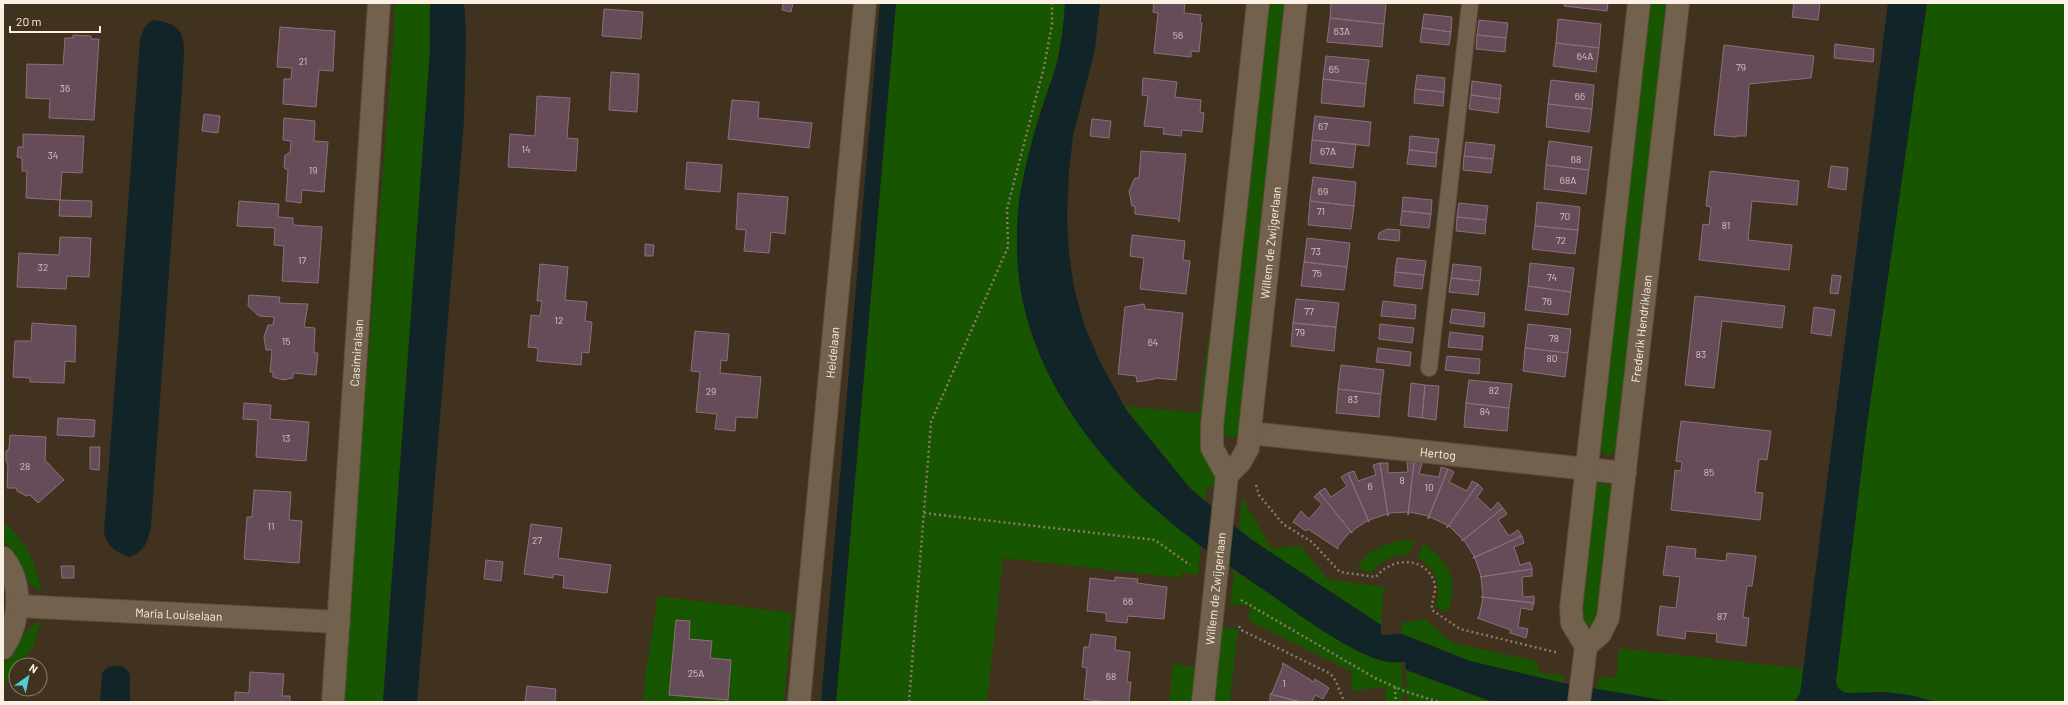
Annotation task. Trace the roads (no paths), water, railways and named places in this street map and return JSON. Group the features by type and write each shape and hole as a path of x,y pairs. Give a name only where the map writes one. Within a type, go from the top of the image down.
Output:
{"street":[{"name":"Casimiralaan","path":"333,702 379,3"},
{"name":"Heidelaan","path":"799,702 865,3"},
{"path":"1226,485 1214,454 1211,441 1258,3"},
{"name":"Willem de Zwijgerlaan","path":"1203,702 1214,610 1226,485 1245,455 1248,448 1250,433 1296,3"},
{"path":"1579,702 1584,660 1571,617 1586,469 1639,3"},
{"name":"Frederik Hendriklaan","path":"1584,660 1608,618 1678,3"},
{"name":"Hertog","path":"1250,433 1625,473"},
{"path":"3,558 14,579 18,606 10,636 3,648"},
{"name":"Maria Louiselaan","path":"18,606 339,622"}],"lane":[{"path":"1429,368 1470,3"}],"water":[{"path":"430,3 464,3 466,33 464,120 417,702 383,702 430,49"},
{"path":"880,3 896,3 836,702 821,702"},
{"path":"1065,3 1100,3 1095,49 1073,136 1069,170 1067,216 1069,253 1074,288 1084,324 1100,362 1127,411 1190,488 1249,538 1381,625 1381,635 1402,634 1470,661 1563,683 1668,701 1698,702 1493,702 1406,670 1405,662 1390,662 1375,659 1344,644 1328,634 1210,553 1153,507 1126,481 1101,453 1078,423 1058,392 1041,358 1028,323 1020,287 1017,250 1020,194 1026,163 1059,54"},
{"path":"1888,3 1927,3 1866,432 1836,682 1838,688 1845,693 1886,692 1910,695 1936,702 1763,702 1795,701 1800,694"},
{"path":"152,20 173,25 179,30 184,44 184,63 151,526 145,545 139,552 130,557 113,549 104,533 140,45 143,31"},
{"path":"108,667 124,667 130,674 130,702 100,702 102,673"}]}
